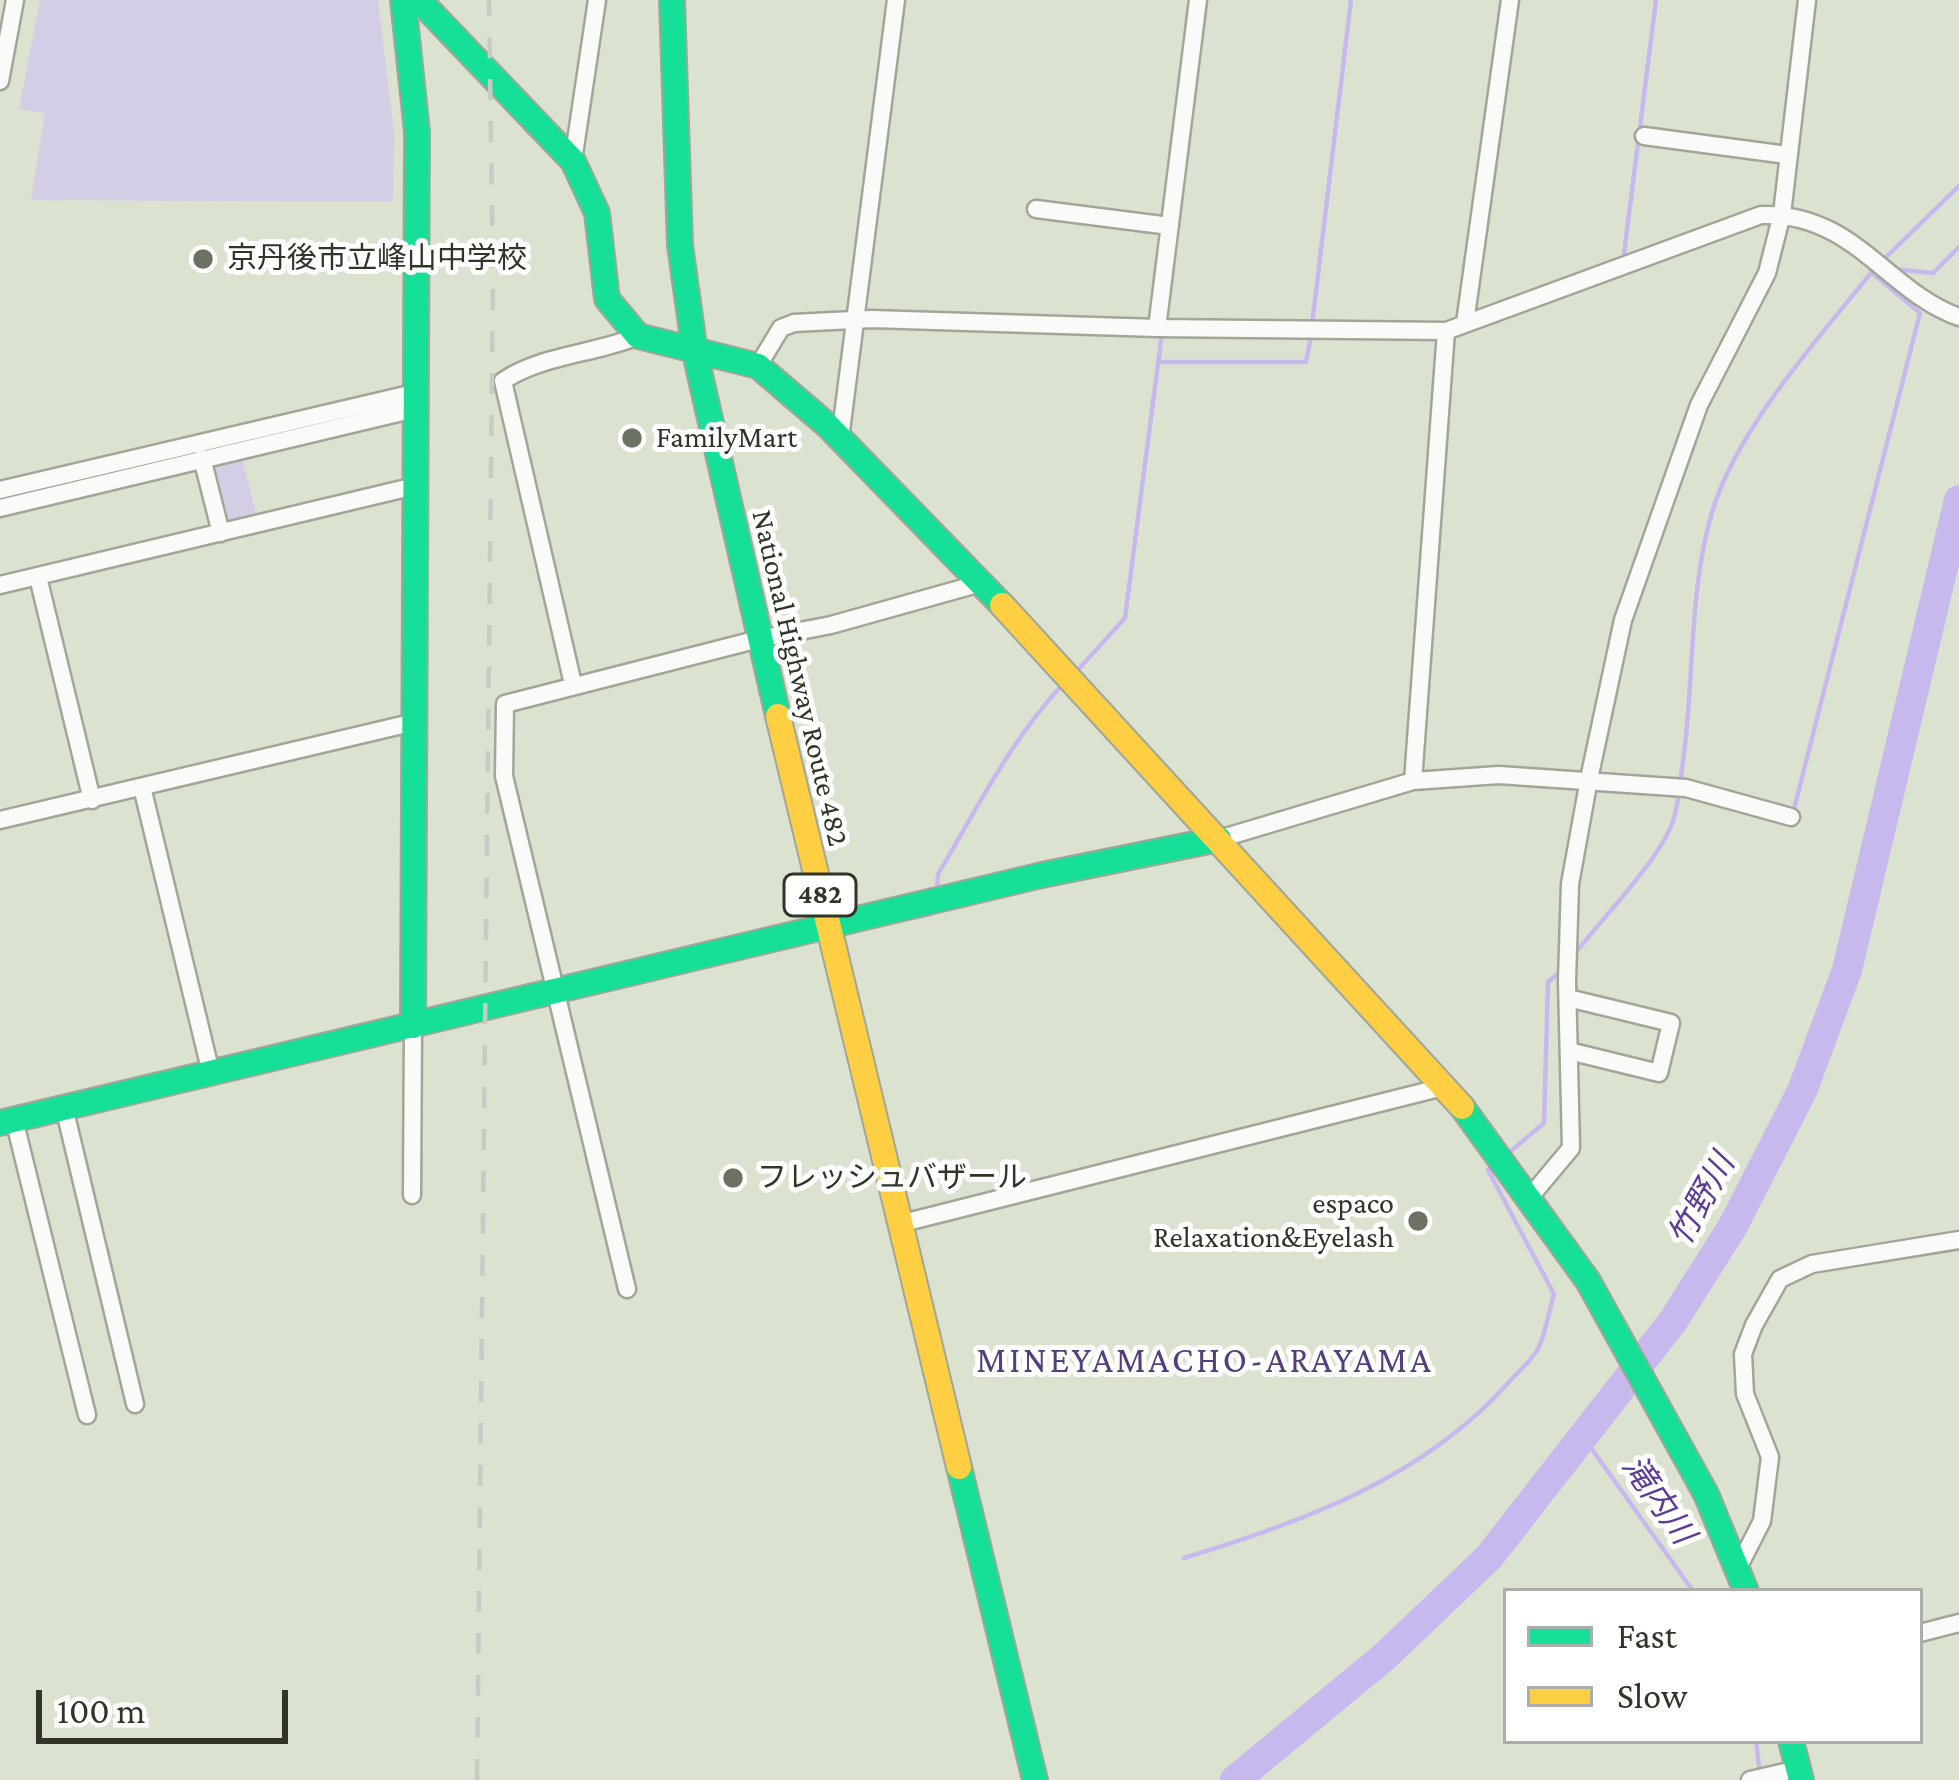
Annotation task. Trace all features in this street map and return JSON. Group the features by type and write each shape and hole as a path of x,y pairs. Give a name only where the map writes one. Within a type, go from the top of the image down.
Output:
{"main road":[{"path":"404,0 417,132 413,1026"},
{"path":"419,0 573,161 597,213 607,299 638,336 758,366 840,439 981,583 1447,1086 1595,1292 1706,1495 1742,1579"},
{"name":"National Highway Route 482","path":"672,0 680,245 695,353 759,639 1035,1780"},
{"path":"7,1121 1042,875 1219,839"},
{"path":"1792,1744 1800,1774"}],"street":[{"path":"0,81 15,0"},
{"path":"573,161 597,0"},
{"path":"840,439 896,0"},
{"path":"1156,328 1198,0"},
{"path":"1465,323 1510,0"},
{"path":"1530,1198 1571,1148 1570,884 1623,620 1699,405 1767,272 1782,214 1807,0"},
{"path":"1644,136 1787,155"},
{"path":"1036,208 1170,226"},
{"path":"758,366 781,328 794,323 872,319 1446,331 1761,215 1782,214 1845,237 1940,310 1959,317"},
{"path":"1414,781 1446,331"},
{"path":"573,684 503,381 519,370 607,349 638,336"},
{"path":"0,508 415,401"},
{"path":"0,490 415,401"},
{"path":"202,458 221,533"},
{"path":"0,585 415,485"},
{"path":"38,577 92,800"},
{"path":"627,1289 504,776 505,704 831,625 981,583"},
{"path":"0,820 415,722"},
{"path":"1219,839 1414,781 1499,775 1686,788 1791,817"},
{"path":"142,787 211,1073"},
{"path":"1568,998 1671,1023 1659,1073 1569,1051"},
{"path":"412,1195 413,1026"},
{"path":"899,1224 1447,1086"},
{"path":"64,1107 135,1404"},
{"path":"7,1121 87,1414"},
{"path":"1742,1579 1762,1521 1770,1457 1745,1394 1743,1354 1780,1279 1812,1264 1959,1240"},
{"path":"1923,1633 1959,1624"},
{"path":"1750,1780 1800,1774"}],"shaded area":[{"path":"40,0 378,0 394,132 393,202 31,200 45,113 19,109"},
{"path":"241,455 257,517 226,526 210,462"}],"waterway":[{"path":"1312,325 1351,0"},
{"path":"1624,254 1656,0"},
{"path":"1884,259 1959,186"},
{"path":"1892,269 1933,273 1959,247"},
{"path":"1574,955 1654,856 1674,817 1687,729 1699,571 1725,478 1761,414 1875,268"},
{"path":"1794,809 1920,313 1871,272"},
{"path":"1076,672 1125,618 1162,333"},
{"path":"1158,362 1306,362 1311,336"},
{"name":"竹野川","path":"1235,1780 1384,1657 1489,1557 1673,1321 1733,1226 1802,1091 1847,970 1959,500"},
{"path":"937,892 938,874 996,775 1063,684"},
{"path":"913,918 931,914 933,908"},
{"path":"1506,1155 1544,1123 1548,982 1563,969"},
{"path":"520,1011 655,979"},
{"path":"1184,1558 1317,1512 1400,1470 1476,1416 1533,1356 1554,1294 1488,1170 1493,1166"},
{"name":"滝内川","path":"1584,1438 1691,1588"},
{"name":"滝内川","path":"1756,1744 1760,1774"}],"railway":[{"path":"477,1780 493,281 489,0"}],"traffic: fast":[{"path":"403,0 417,132 413,1026"},
{"path":"419,0 573,161 597,213 607,299 638,336 758,366 827,425 1002,605"},
{"path":"672,0 680,245 695,353 778,716"},
{"path":"0,1123 1042,875 1219,839"},
{"path":"1462,1107 1588,1281 1706,1494 1745,1588"},
{"path":"959,1467 1035,1780"},
{"path":"1792,1744 1801,1780"}],"traffic: slow":[{"path":"1002,605 1462,1107"},
{"path":"778,716 959,1467"}],"place":[{"name":"京丹後市立峰山中学校","path":"203,259"},
{"name":"FamilyMart","path":"632,438"},
{"name":"フレッシュバザール","path":"733,1178"},
{"name":"espaco Relaxation&Eyelash","path":"1418,1221"}],"district":[{"name":"MINEYAMACHO-ARAYAMA","path":"1205,1361"}]}
